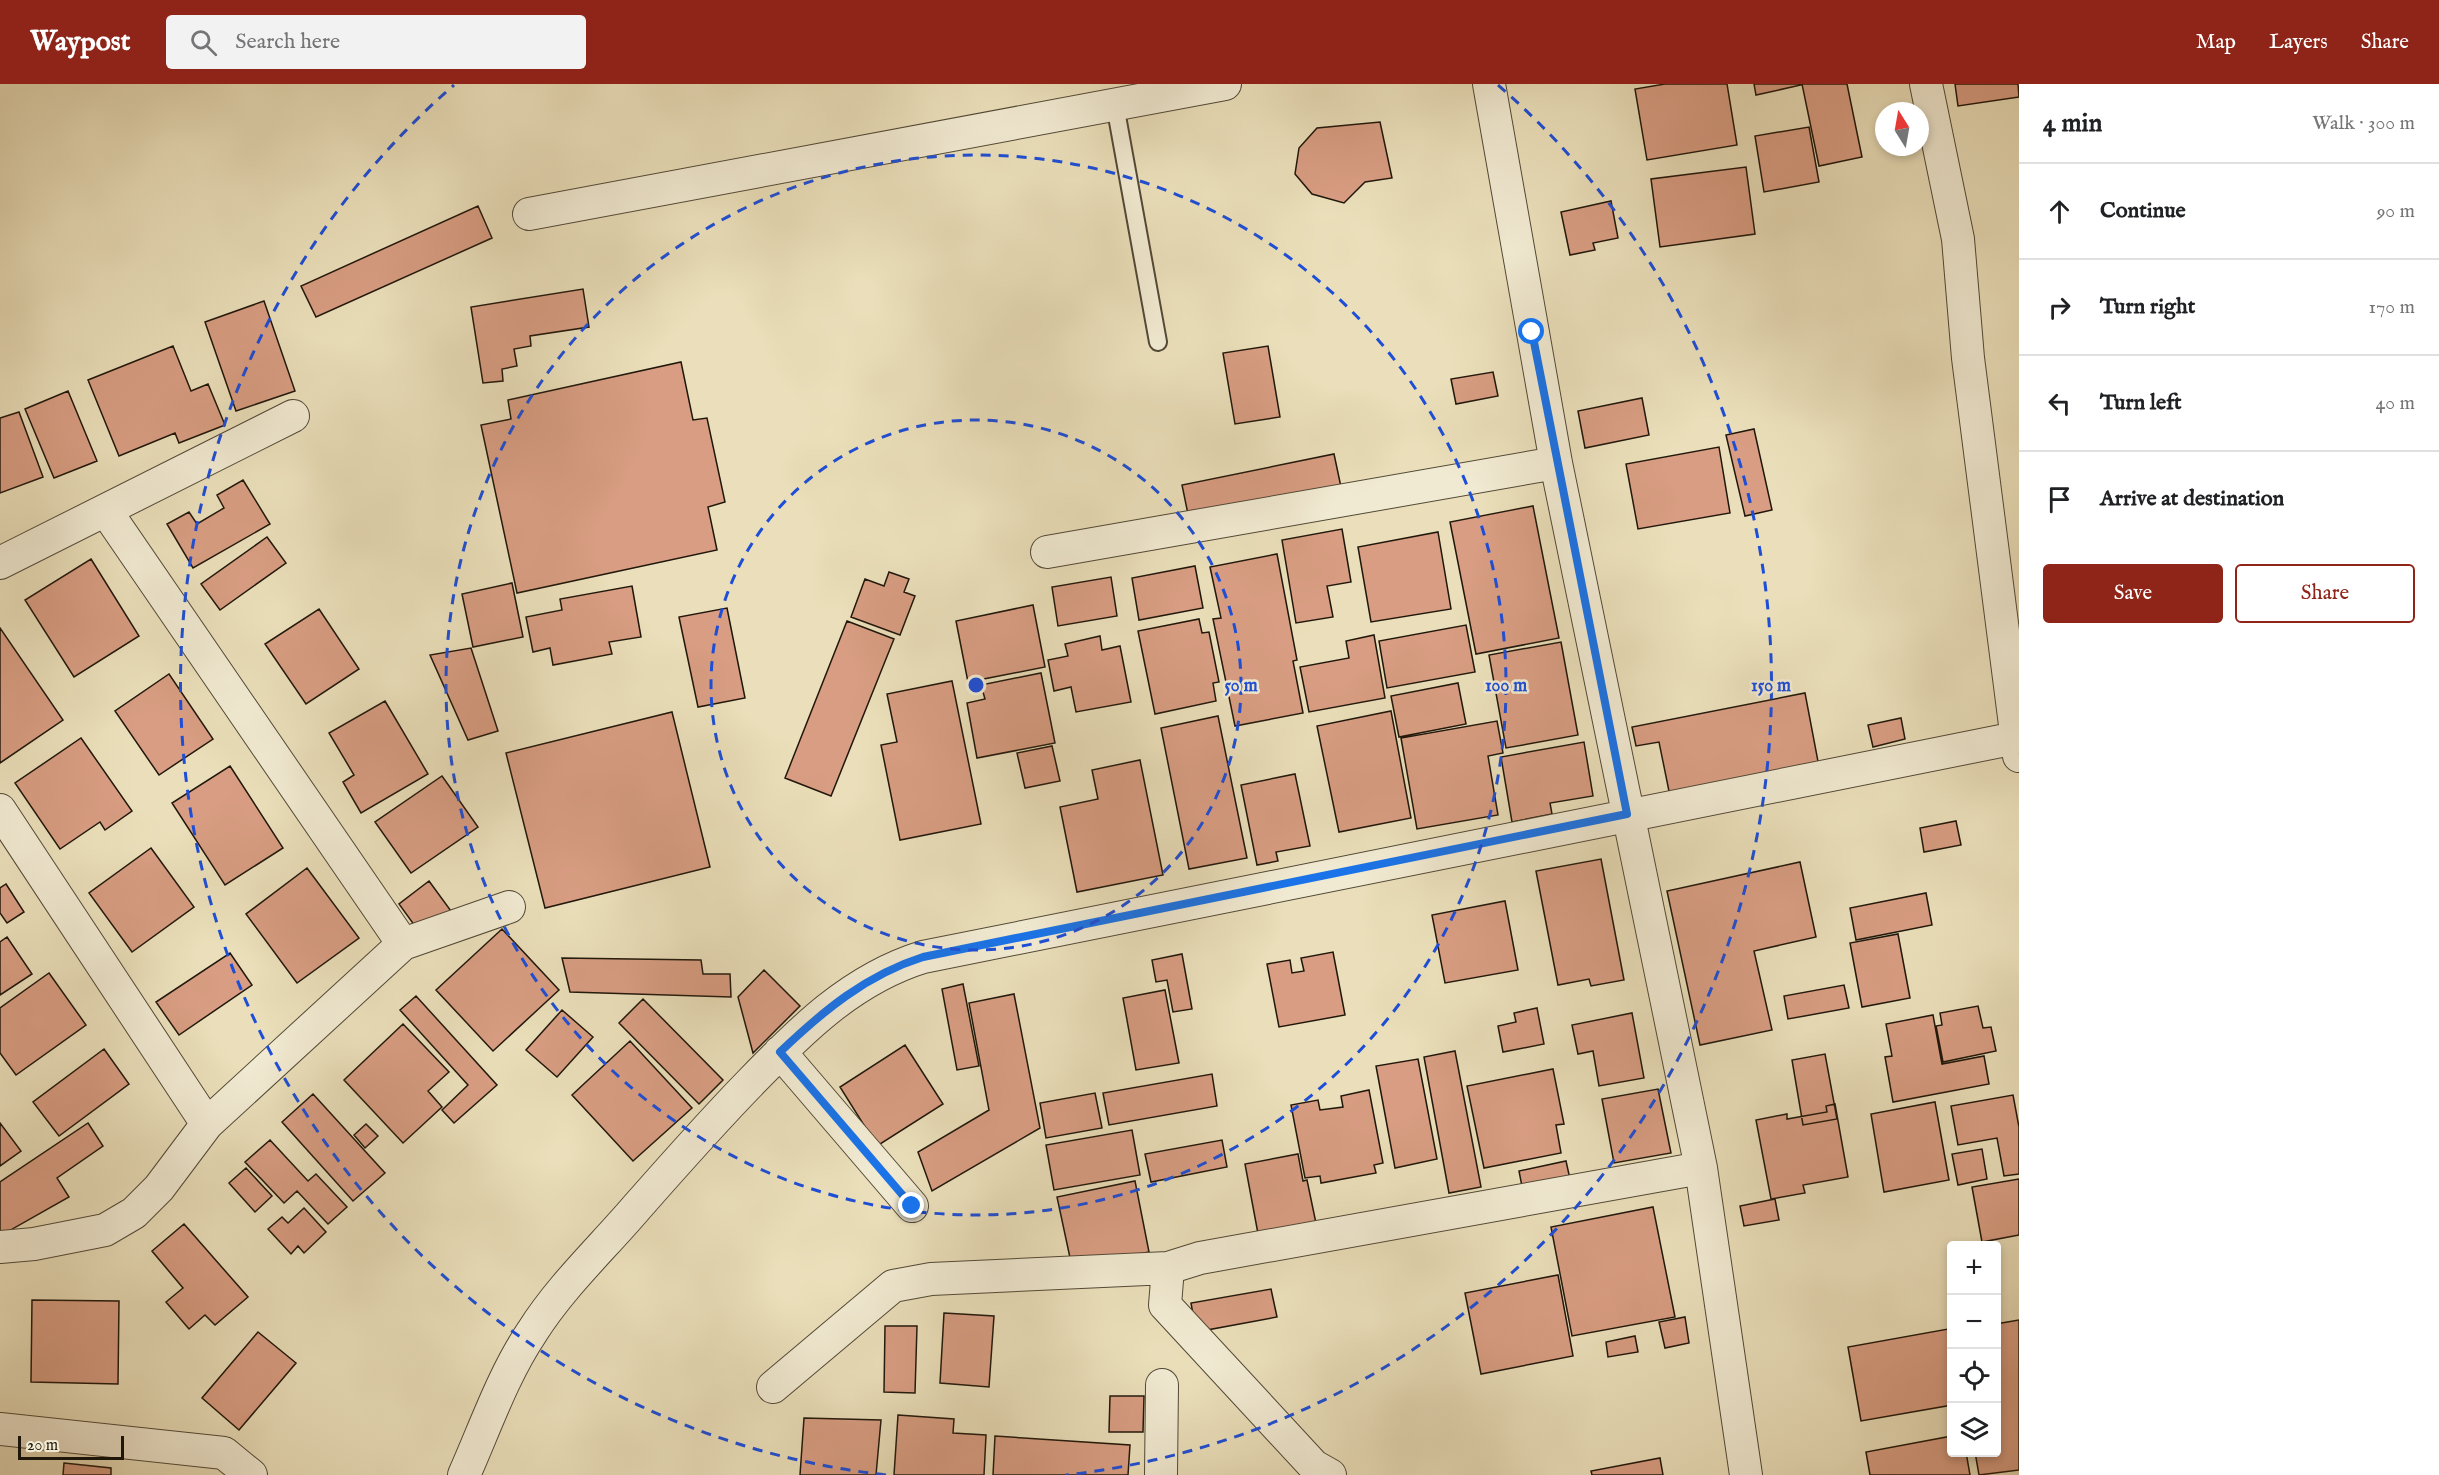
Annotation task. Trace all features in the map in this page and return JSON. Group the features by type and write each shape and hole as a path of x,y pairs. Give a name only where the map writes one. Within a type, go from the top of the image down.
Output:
{"street":[{"path":"529,214 1225,84"},
{"path":"1489,84 1556,463 1701,1168 1746,1475"},
{"path":"464,1475 531,1332 556,1299 711,1124 780,1052 817,1016 864,982 893,966 923,957 1627,814 2018,747 1968,358 1958,239 1926,84"},
{"path":"0,563 293,416"},
{"path":"1047,552 1556,463"},
{"path":"105,511 403,944"},
{"path":"0,810 207,1124"},
{"path":"0,1247 34,1244 105,1230 124,1219 159,1188 207,1124 403,944 509,907"},
{"path":"780,1052 912,1206"},
{"path":"773,1388 893,1286 931,1279 1168,1268 1200,1258 1701,1168"},
{"path":"1168,1268 1165,1305 1314,1466 1330,1475"},
{"path":"1161,1475 1162,1385"},
{"path":"0,1429 223,1464 251,1475"}],"lane":[{"path":"1115,105 1158,342"}],"building":[{"path":"1665,84 1727,84 1737,145 1647,160 1635,89"},
{"path":"1754,84 1801,84 1801,85 1756,95"},
{"path":"1802,84 1847,84 1862,157 1819,166"},
{"path":"1955,84 2018,84 2019,97 1958,106"},
{"path":"1380,122 1392,178 1365,182 1344,203 1312,194 1295,174 1299,148 1317,128"},
{"path":"1809,127 1819,182 1764,192 1755,136"},
{"path":"1746,167 1755,234 1660,247 1651,179"},
{"path":"1611,201 1618,238 1593,243 1595,250 1570,255 1561,212"},
{"path":"478,206 492,238 316,317 301,286"},
{"path":"583,289 589,327 530,336 531,346 514,349 517,366 502,369 503,381 483,383 471,307"},
{"path":"264,301 295,391 236,411 205,322"},
{"path":"173,346 191,391 208,384 225,425 179,443 175,433 119,456 88,380"},
{"path":"1268,346 1280,417 1235,424 1223,353"},
{"path":"681,362 693,420 707,418 725,502 708,507 717,550 517,593 481,425 511,419 508,400"},
{"path":"1493,372 1498,396 1456,404 1451,379"},
{"path":"68,391 97,461 54,478 25,409"},
{"path":"1642,398 1649,435 1585,448 1578,411"},
{"path":"19,412 43,477 0,493 0,418"},
{"path":"1754,429 1772,510 1745,516 1726,435"},
{"path":"1719,447 1730,513 1638,529 1626,464"},
{"path":"1334,454 1341,487 1189,519 1182,485"},
{"path":"243,480 270,524 193,568 167,524 189,512 197,524 224,508 217,495"},
{"path":"1533,506 1559,638 1476,654 1450,522"},
{"path":"1342,529 1351,582 1327,586 1333,617 1296,623 1282,540"},
{"path":"1438,532 1451,609 1371,622 1358,547"},
{"path":"267,537 286,563 220,610 201,584"},
{"path":"1277,554 1297,660 1293,661 1303,713 1235,726 1213,619 1221,618 1210,567"},
{"path":"91,559 139,636 74,677 25,600"},
{"path":"1195,566 1203,608 1139,620 1132,578"},
{"path":"889,572 909,579 904,592 915,596 900,635 851,617 865,579 884,586"},
{"path":"1111,577 1117,616 1058,626 1052,587"},
{"path":"512,583 523,637 473,647 462,594"},
{"path":"632,586 641,637 609,642 612,654 553,665 550,648 533,652 526,617 562,610 560,599"},
{"path":"1033,605 1045,667 968,682 956,621"},
{"path":"727,608 745,698 698,707 679,617"},
{"path":"319,609 359,669 306,704 265,644"},
{"path":"1199,619 1202,633 1209,632 1219,682 1213,683 1216,701 1155,714 1138,631"},
{"path":"847,621 894,639 831,796 785,778"},
{"path":"1466,625 1475,672 1387,688 1379,641"},
{"path":"0,628 63,720 0,763"},
{"path":"1374,635 1385,698 1309,712 1300,667 1349,658 1346,641"},
{"path":"1100,636 1102,650 1120,646 1131,702 1076,712 1071,687 1054,691 1048,660 1068,656 1065,644"},
{"path":"1561,642 1578,735 1506,748 1489,655"},
{"path":"471,648 498,731 468,740 430,655"},
{"path":"1041,673 1055,743 977,758 967,703 985,699 981,685"},
{"path":"169,674 213,739 159,775 115,711"},
{"path":"952,681 981,824 900,840 881,745 897,742 887,694"},
{"path":"1458,683 1466,724 1399,737 1391,696"},
{"path":"1805,693 1820,772 1671,801 1659,742 1636,746 1632,727"},
{"path":"385,701 428,774 361,813 343,782 354,775 329,733"},
{"path":"1391,711 1411,818 1339,832 1317,726"},
{"path":"672,712 710,867 545,908 506,753"},
{"path":"1218,716 1247,858 1189,869 1161,728"},
{"path":"1901,718 1905,739 1873,747 1868,725"},
{"path":"1497,721 1503,753 1488,756 1498,815 1417,829 1401,738"},
{"path":"81,738 132,811 105,830 100,822 60,849 15,783"},
{"path":"1584,742 1593,796 1550,803 1552,814 1512,822 1501,757"},
{"path":"1052,746 1060,781 1025,788 1017,753"},
{"path":"1140,760 1163,875 1077,892 1060,807 1098,799 1092,770"},
{"path":"230,766 283,848 225,885 172,803"},
{"path":"1295,774 1310,846 1276,852 1278,861 1257,865 1241,785"},
{"path":"442,776 478,827 411,873 375,822"},
{"path":"1956,821 1961,845 1924,852 1920,828"},
{"path":"151,848 194,907 132,952 89,893"},
{"path":"1601,859 1624,980 1591,986 1589,979 1558,985 1536,871"},
{"path":"1800,862 1816,937 1754,951 1772,1030 1700,1045 1667,891"},
{"path":"307,868 359,938 297,983 246,914"},
{"path":"429,881 451,911 420,933 399,904"},
{"path":"6,884 24,912 7,923 0,913 0,888"},
{"path":"1926,893 1932,925 1856,940 1850,908"},
{"path":"1505,901 1518,970 1445,983 1432,915"},
{"path":"502,929 559,990 493,1051 436,990"},
{"path":"1898,934 1910,998 1862,1007 1850,943"},
{"path":"7,937 32,974 0,995 0,942"},
{"path":"1333,952 1345,1015 1279,1027 1267,964 1290,960 1292,973 1304,971 1301,958"},
{"path":"230,953 252,985 179,1035 156,1002"},
{"path":"1182,954 1192,1009 1173,1012 1167,980 1156,982 1152,960"},
{"path":"562,958 701,960 703,974 730,974 731,997 570,992"},
{"path":"764,970 800,1006 753,1053 738,997"},
{"path":"49,973 86,1025 16,1075 0,1053 0,1008"},
{"path":"963,984 979,1066 957,1070 942,989"},
{"path":"1844,985 1849,1008 1788,1019 1784,996"},
{"path":"1165,990 1179,1063 1136,1070 1123,998"},
{"path":"1014,994 1040,1128 932,1191 918,1152 989,1110 969,1003"},
{"path":"416,996 497,1085 454,1123 442,1110 468,1085 400,1010"},
{"path":"643,999 723,1080 699,1104 619,1023"},
{"path":"1978,1006 1983,1028 1991,1027 1996,1051 1943,1062 1936,1026 1942,1025 1940,1013"},
{"path":"1537,1008 1544,1044 1503,1052 1498,1026 1516,1022 1514,1013"},
{"path":"562,1010 593,1037 557,1077 526,1050"},
{"path":"1632,1013 1644,1078 1599,1086 1593,1051 1578,1054 1572,1025"},
{"path":"1933,1015 1942,1064 1984,1056 1989,1084 1893,1102 1885,1057 1892,1056 1886,1024"},
{"path":"403,1024 449,1072 428,1091 442,1107 403,1143 344,1080"},
{"path":"630,1041 692,1108 633,1161 572,1095"},
{"path":"905,1045 943,1104 877,1146 840,1087"},
{"path":"104,1049 129,1084 59,1136 33,1102"},
{"path":"1455,1051 1481,1187 1449,1193 1424,1057"},
{"path":"1825,1054 1837,1119 1803,1125 1792,1060"},
{"path":"1418,1059 1437,1159 1395,1168 1376,1066"},
{"path":"1553,1069 1564,1124 1556,1125 1561,1153 1484,1168 1467,1086"},
{"path":"1212,1074 1217,1106 1109,1125 1103,1093"},
{"path":"1658,1089 1671,1153 1614,1163 1602,1099"},
{"path":"1369,1090 1383,1163 1374,1165 1376,1173 1321,1183 1320,1176 1305,1178 1291,1105 1318,1100 1320,1110 1343,1107 1341,1096"},
{"path":"1095,1093 1102,1128 1046,1138 1040,1103"},
{"path":"313,1094 385,1173 353,1201 282,1122"},
{"path":"2013,1095 2019,1127 2019,1174 2004,1176 1997,1138 1958,1145 1951,1106"},
{"path":"1935,1102 1949,1180 1884,1192 1871,1114"},
{"path":"1835,1104 1848,1177 1803,1185 1805,1193 1771,1199 1756,1120 1787,1114 1787,1119 1827,1112 1826,1106"},
{"path":"0,1123 21,1151 0,1166"},
{"path":"88,1123 103,1146 57,1178 69,1197 0,1236 0,1182"},
{"path":"366,1124 378,1136 365,1148 354,1135"},
{"path":"1132,1130 1140,1175 1054,1190 1046,1145"},
{"path":"270,1140 308,1181 316,1174 347,1207 328,1224 297,1191 284,1203 245,1162"},
{"path":"1222,1140 1227,1167 1151,1182 1145,1154"},
{"path":"1982,1149 1987,1179 1958,1185 1952,1154"},
{"path":"1298,1154 1303,1181 1307,1180 1317,1228 1259,1239 1245,1164"},
{"path":"1566,1161 1572,1188 1524,1197 1519,1171"},
{"path":"246,1168 272,1196 255,1212 229,1183"},
{"path":"2019,1179 2019,1235 1982,1241 1972,1187"},
{"path":"1135,1181 1149,1252 1072,1267 1057,1197"},
{"path":"1775,1199 1779,1220 1744,1226 1740,1206"},
{"path":"1653,1207 1675,1317 1572,1336 1551,1227"},
{"path":"304,1208 326,1232 304,1253 298,1246 291,1254 268,1229 282,1217 288,1223"},
{"path":"184,1224 248,1297 215,1325 205,1315 189,1329 166,1302 183,1288 152,1251"},
{"path":"1558,1275 1573,1356 1481,1374 1465,1293"},
{"path":"1271,1289 1277,1317 1196,1332 1191,1303"},
{"path":"32,1300 119,1301 118,1384 31,1382"},
{"path":"944,1313 994,1316 989,1387 940,1383"},
{"path":"1685,1317 1689,1343 1665,1348 1659,1322"},
{"path":"2019,1320 2019,1470 1979,1475 1976,1457 2001,1457 2001,1323"},
{"path":"885,1326 917,1326 915,1393 884,1392"},
{"path":"1947,1329 1947,1406 1861,1421 1848,1347"},
{"path":"258,1332 296,1363 239,1430 202,1398"},
{"path":"1635,1336 1638,1352 1608,1357 1606,1342"},
{"path":"1110,1396 1144,1396 1143,1432 1109,1432"},
{"path":"898,1415 954,1419 953,1433 986,1435 984,1475 894,1475"},
{"path":"804,1418 881,1420 876,1475 800,1475"},
{"path":"995,1436 1130,1445 1128,1475 993,1475"},
{"path":"1947,1437 1947,1457 1967,1457 1970,1475 1870,1475 1866,1452"},
{"path":"1660,1458 1663,1475 1592,1475 1591,1471"},
{"path":"64,1463 111,1468 111,1475 63,1475"}],"route":[{"path":"912,1206 780,1052 817,1016 864,982 893,966 923,957 1627,814 1532,332"}]}
